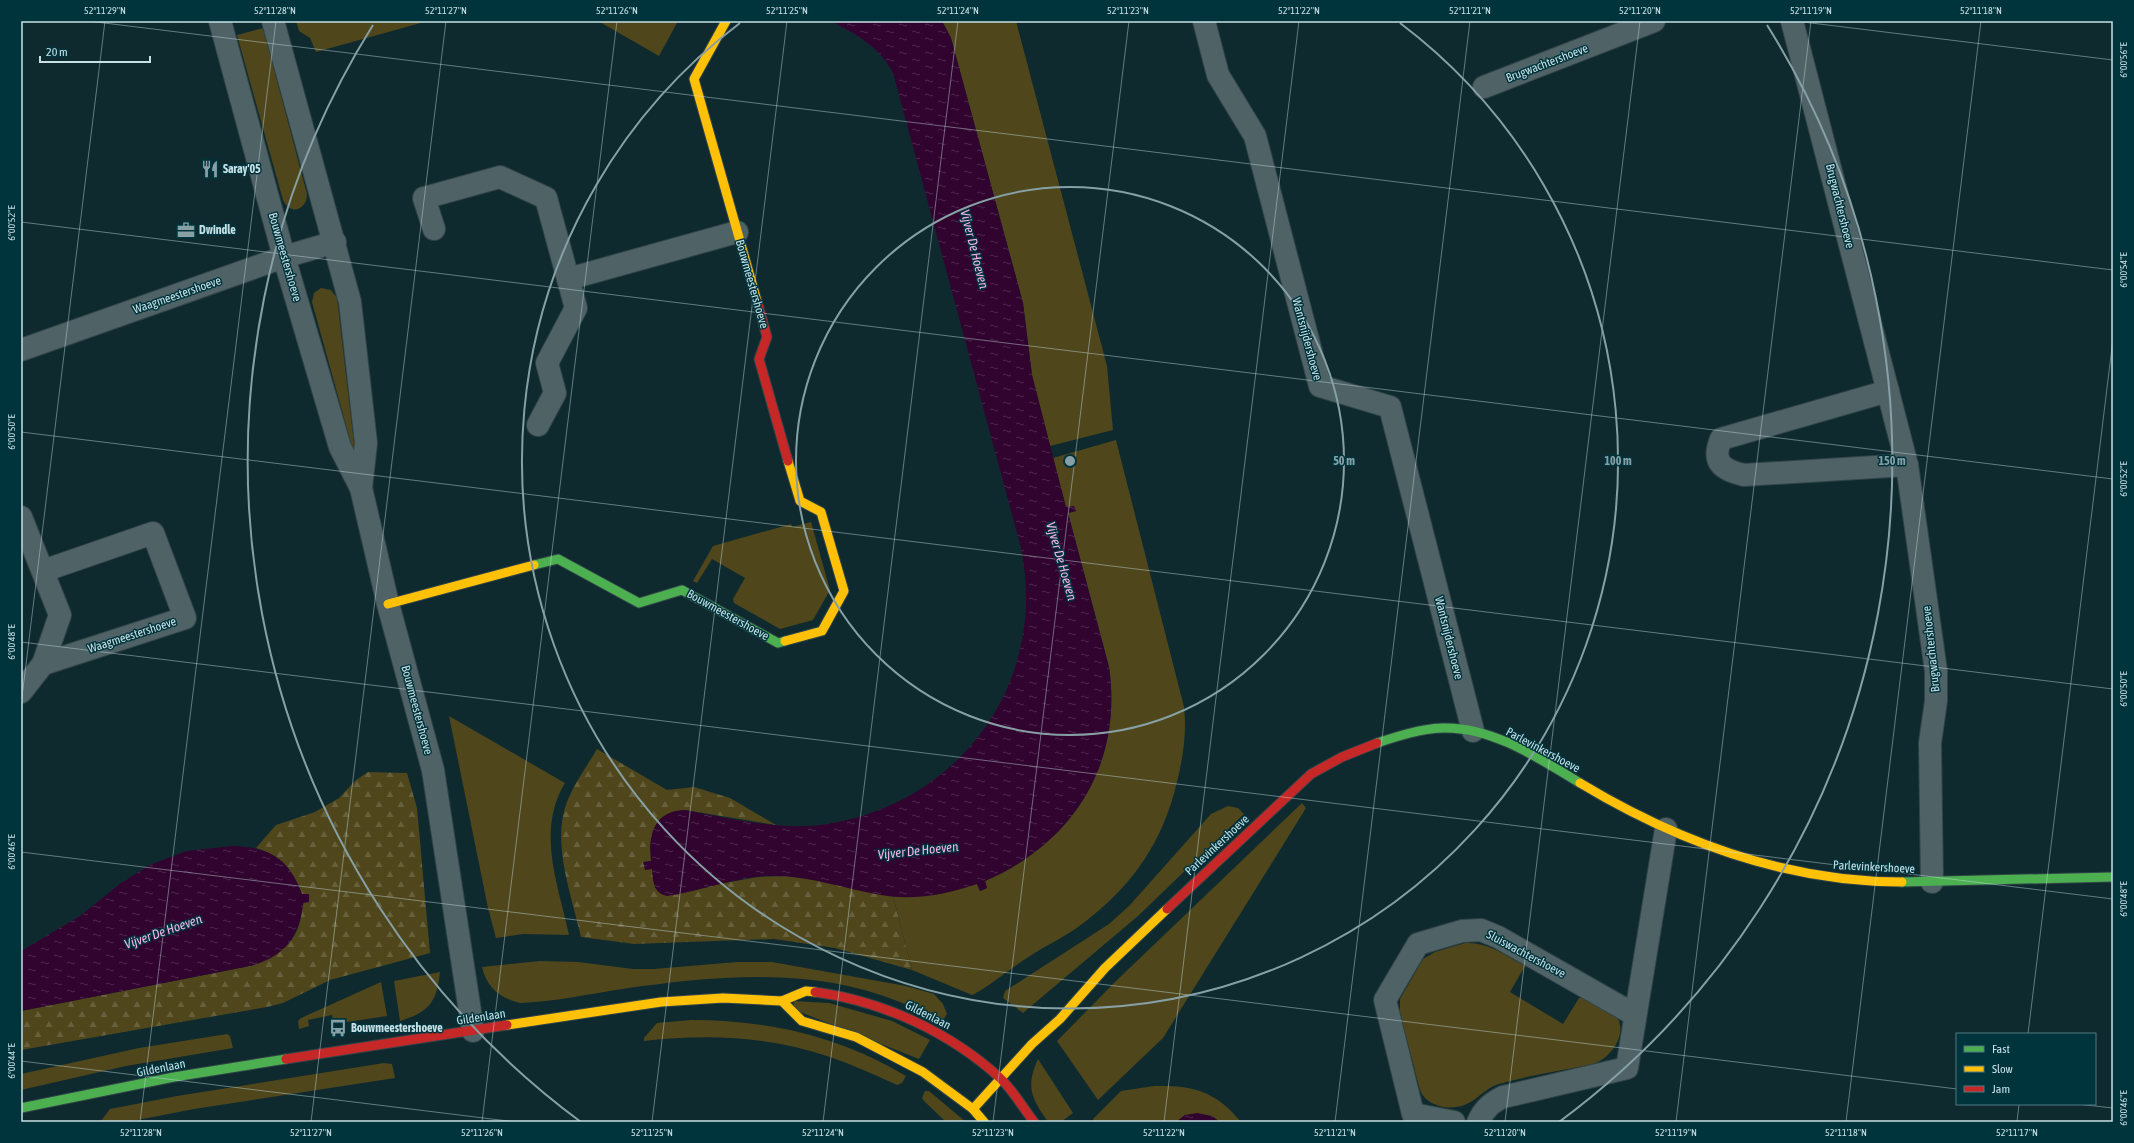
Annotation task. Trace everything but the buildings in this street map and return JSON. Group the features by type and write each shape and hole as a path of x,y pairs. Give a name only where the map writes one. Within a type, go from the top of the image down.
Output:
{"street":[{"name":"Bouwmeestershoeve","path":"220,21 284,257 340,447 361,488 388,604 433,770 473,1031"},
{"name":"Bouwmeestershoeve","path":"273,21 335,242 350,302 365,435 361,488"},
{"name":"Bouwmeestershoeve","path":"388,604 558,559 639,604 682,590 778,642 822,631 844,591 822,512 800,501 759,359 767,337 694,79 726,21"},
{"name":"Wantsnijdershoeve","path":"1204,21 1218,75 1255,136 1320,386 1390,407 1473,731"},
{"name":"Brugwachtershoeve","path":"1484,87 1654,21"},
{"name":"Brugwachtershoeve","path":"1792,21 1908,465 1936,671 1936,701 1930,743 1932,882"},
{"path":"434,229 424,198 500,177 546,198 576,308 547,363 555,393 538,425"},
{"name":"Bouwmeestershoeve","path":"568,279 737,232"},
{"name":"Waagmeestershoeve","path":"21,350 284,257 335,242"},
{"path":"1888,391 1721,439 1718,447 1720,464 1728,471 1744,475 1908,465"},
{"path":"21,517 60,615 43,664 21,692"},
{"name":"Waagmeestershoeve","path":"43,571 153,532 185,618 43,664"},
{"name":"Parlevinkershoeve","path":"973,1110 1032,1044 1060,1019 1104,968 1311,774 1335,758 1362,747 1424,730 1448,728 1473,731 1511,744 1635,815 1691,840 1773,865 1829,877 1862,881 1932,882 2113,877"},
{"path":"1478,1122 1482,1112 1491,1103 1503,1097 1627,1068 1666,829"},
{"name":"Sluiswachtershoeve","path":"1454,1122 1413,1114 1385,1000 1418,944 1462,931 1481,930 1498,937 1636,1015"},
{"name":"Gildenlaan","path":"21,1108 182,1076 382,1043 473,1031 661,1002 723,998 782,1001 806,990 838,995 893,1011 947,1038 1001,1079 1034,1122"},
{"path":"782,1001 802,1021 856,1037 923,1072 973,1110 984,1122"}],"green space":[{"path":"296,21 428,21 316,52 310,38 299,31"},
{"path":"598,21 678,21 659,56"},
{"path":"942,21 1016,21 1107,366 1113,430 1050,446 1032,375 1023,303 951,38"},
{"path":"263,28 307,194 304,204 298,209 290,208 283,200 237,35"},
{"path":"321,288 331,290 337,298 356,461 312,302 314,293"},
{"path":"1116,440 1184,707 1184,745 1177,782 1164,823 1155,842 1144,860 1118,892 1103,907 1079,926 1034,953 983,989 972,995 912,970 893,896 934,895 977,884 980,891 987,888 985,881 1016,865 1043,845 1067,822 1085,796 1099,767 1108,736 1111,702 1109,667 1068,513 1076,511 1066,508 1053,458"},
{"path":"811,522 830,590 813,620 780,629 734,603 733,599 745,578 712,559 697,583 693,581 713,546 791,524 792,527"},
{"path":"449,716 565,783 556,801 552,820 551,839 555,877 569,935 523,934 496,938 488,908"},
{"path":"597,749 667,790 694,787 730,798 776,825 685,810 650,846 652,861 644,862 652,869 655,888 724,883 758,877 787,876 818,880 893,896 912,970 835,948 774,939 634,944 581,937 568,887 562,852 561,835 567,802"},
{"path":"368,772 407,773 417,808 430,953 330,980 283,1003 267,1007 21,1050 21,1011 250,966 276,954 290,942 295,935 303,906 309,897 309,894 302,894 295,879 285,865 272,855 256,848 276,825 315,812 339,798 356,780"},
{"path":"1302,803 1306,808 1163,1038 1098,1100 1057,1041 1116,981"},
{"path":"1228,806 1238,808 1244,814 1138,916 1023,1013 1003,998 1005,991 1109,924 1129,906 1211,814"},
{"path":"1465,943 1473,943 1489,947 1525,966 1510,992 1563,1024 1579,998 1586,997 1617,1017 1620,1024 1620,1031 1616,1045 1605,1057 1593,1064 1499,1084 1488,1089 1463,1106 1446,1107 1430,1102 1422,1095 1420,1090 1400,1013 1400,999 1423,959 1435,952"},
{"path":"540,961 578,962 633,969 654,969 737,962 772,962 906,986 934,994 943,1004 947,1014 943,1020 938,1021 905,1004 866,991 832,983 762,977 692,980 559,999 520,1003 506,998 495,991 487,981 482,967"},
{"path":"440,972 437,991 430,1004 418,1014 400,1021 394,981"},
{"path":"381,982 387,1016 334,1024 332,1015 308,1020 309,1026 299,1029 298,1021 301,1018"},
{"path":"793,1001 829,1003 892,1021 930,1040 919,1059 795,1010"},
{"path":"691,1020 748,1023 802,1033 855,1050 906,1076 902,1083 897,1085 830,1057 807,1050 761,1041 715,1037 644,1041 644,1038 657,1023"},
{"path":"227,1034 230,1036 233,1048 126,1066 21,1090 21,1074 139,1048"},
{"path":"1038,1059 1073,1113 1061,1122 1048,1122 1034,1099 1031,1085 1034,1069"},
{"path":"384,1063 392,1064 395,1078 194,1109 127,1122 100,1122 110,1109 177,1096"},
{"path":"1154,1086 1181,1087 1203,1092 1222,1103 1241,1122 1220,1122 1216,1119 1185,1115 1176,1122 1095,1122 1093,1119 1121,1091"},
{"path":"925,1091 929,1091 966,1122 946,1122 924,1101 922,1098"}],"water":[{"name":"Vijver De Hoeven","path":"831,21 942,21 951,38 1023,303 1032,375 1066,507 1074,506 1076,511 1068,513 1109,667 1111,702 1108,736 1099,767 1085,796 1067,822 1043,845 1016,865 985,881 987,888 980,891 977,884 930,896 893,897 804,879 763,876 667,896 656,889 653,882 652,869 645,870 643,862 651,861 650,851 652,833 660,819 675,811 685,810 770,825 820,825 869,814 914,793 952,765 983,731 1006,691 1021,646 1026,598 1021,548 893,73 881,55 874,48 858,36"},
{"name":"Vijver De Hoeven","path":"232,846 257,849 276,857 291,871 302,894 309,894 309,902 303,903 298,926 294,936 281,951 262,962 250,966 21,1011 21,951 80,916 121,883 150,865 186,851"},
{"path":"1197,1113 1212,1116 1220,1122 1176,1122 1185,1115"}],"traffic: fast":[{"path":"534,565 558,559 639,603 682,590 778,643 785,641"},
{"path":"1377,743 1409,733 1442,728 1479,732 1515,746 1580,783"},
{"path":"1902,882 2113,877"},
{"path":"21,1108 174,1077 286,1059"}],"traffic: slow":[{"path":"726,21 694,79 757,301"},
{"path":"785,641 822,631 844,591 821,512 800,501 788,461"},
{"path":"388,604 534,565"},
{"path":"1580,783 1655,823 1735,855 1775,866 1817,875 1859,880 1902,882"},
{"path":"973,1109 1032,1044 1060,1019 1105,968 1167,909"},
{"path":"507,1025 661,1002 723,998 782,1001 806,991 815,992"},
{"path":"782,1001 802,1021 856,1037 923,1072 973,1109 984,1122"}],"traffic: jam":[{"path":"757,301 767,337 759,359 788,461"},
{"path":"1167,909 1311,774 1342,757 1377,743"},
{"path":"815,992 840,996 890,1011 914,1021 959,1046 980,1061 1005,1083 1034,1122"},
{"path":"286,1059 507,1025"}],"place":[{"name":"Saray'05","path":"210,169"},
{"name":"Dwindle","path":"186,230"},
{"name":"Bouwmeestershoeve","path":"338,1028"}]}
